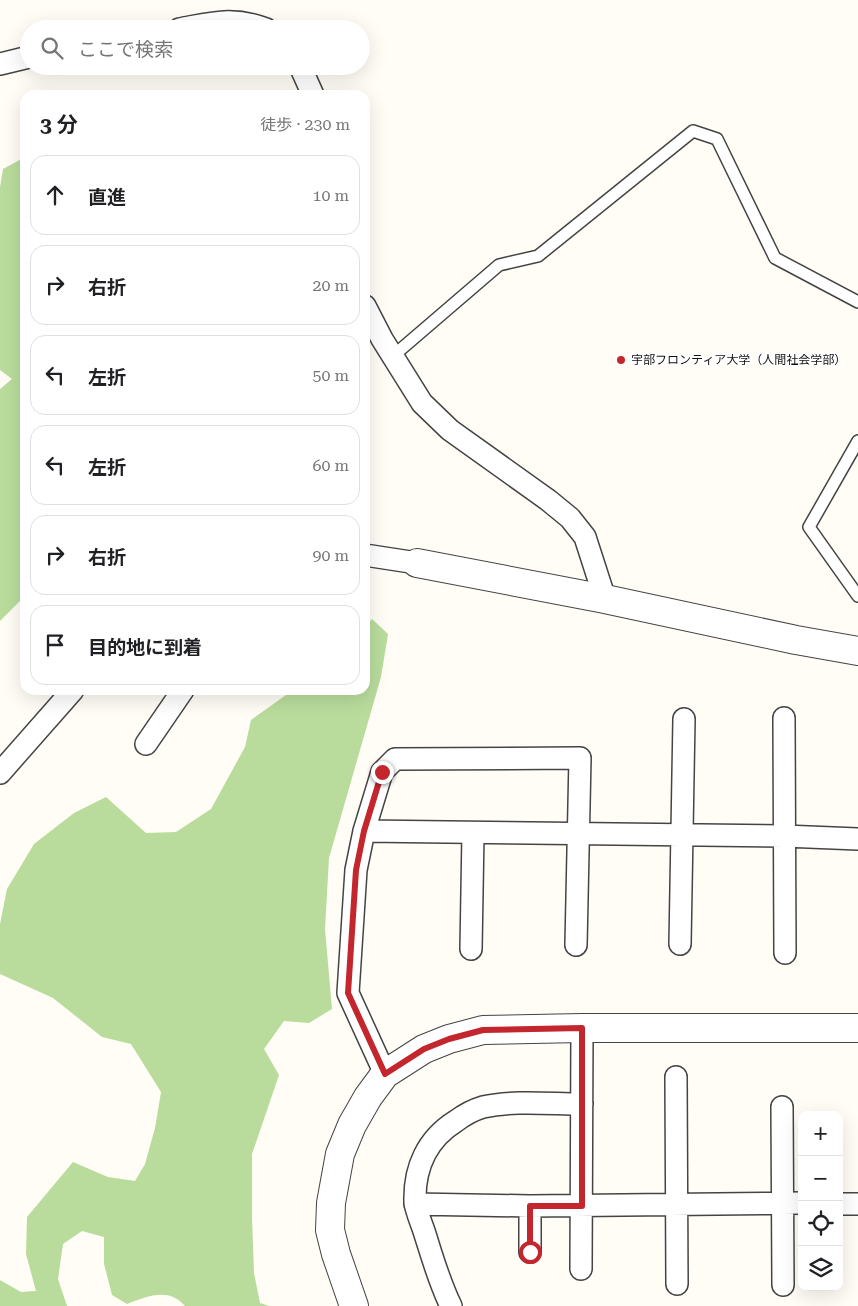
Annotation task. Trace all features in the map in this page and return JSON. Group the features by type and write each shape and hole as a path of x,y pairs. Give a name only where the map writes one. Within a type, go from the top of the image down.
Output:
{"street":[{"path":"0,64 20,59"},
{"path":"304,75 311,90"},
{"path":"370,315 422,403 450,430 548,500 570,518 585,537 595,563 605,599"},
{"path":"370,556 605,599 796,640 858,651"},
{"path":"0,773 69,695"},
{"path":"146,744 180,695"},
{"path":"784,718 785,953"},
{"path":"680,944 684,719"},
{"path":"385,1074 348,993 356,870 364,831 382,772 395,759 580,758 576,945"},
{"path":"364,831 784,836 858,839"},
{"path":"471,948 473,833"},
{"path":"581,1269 582,1028"},
{"path":"354,1306 336,1254 330,1230 331,1203 340,1154 352,1125 368,1097 385,1074 424,1049 449,1039 483,1030 858,1028"},
{"path":"676,1077 676,1284"},
{"path":"451,1306 444,1291 415,1204 416,1177 424,1154 434,1139 448,1126 466,1114 480,1108 501,1104 582,1104"},
{"path":"782,1107 792,1203 783,1286"},
{"path":"415,1204 582,1206 792,1203"},
{"path":"843,1204 858,1204"},
{"path":"530,1206 530,1252"}],"lane":[{"path":"393,356 500,264 538,256 694,131 717,138 774,258 858,302"},
{"path":"858,441 809,527 858,596"}],"green space":[{"path":"20,160 20,601 0,621 0,389 12,379 0,370 0,187 3,169"},
{"path":"372,619 388,634 381,677 329,858 325,929 332,1009 309,1023 284,1021 264,1049 279,1075 252,1154 252,1217 254,1273 260,1303 269,1306 185,1306 179,1300 165,1295 150,1296 127,1304 112,1295 104,1264 104,1237 82,1231 63,1244 58,1279 67,1306 0,1306 0,1280 21,1292 36,1291 26,1254 27,1217 73,1162 108,1177 135,1181 145,1164 155,1128 161,1092 131,1044 102,1037 53,998 0,974 0,924 7,889 34,844 74,813 106,797 146,833 176,832 211,809 245,747 251,720 286,695 370,695 370,621"}],"place":[{"name":"宇部フロンティア大学（人間社会学部）","path":"621,360"}],"route":[{"path":"382,772 364,831 356,870 348,993 385,1074 424,1049 449,1039 483,1030 582,1028 582,1206 530,1206 530,1252"}]}
